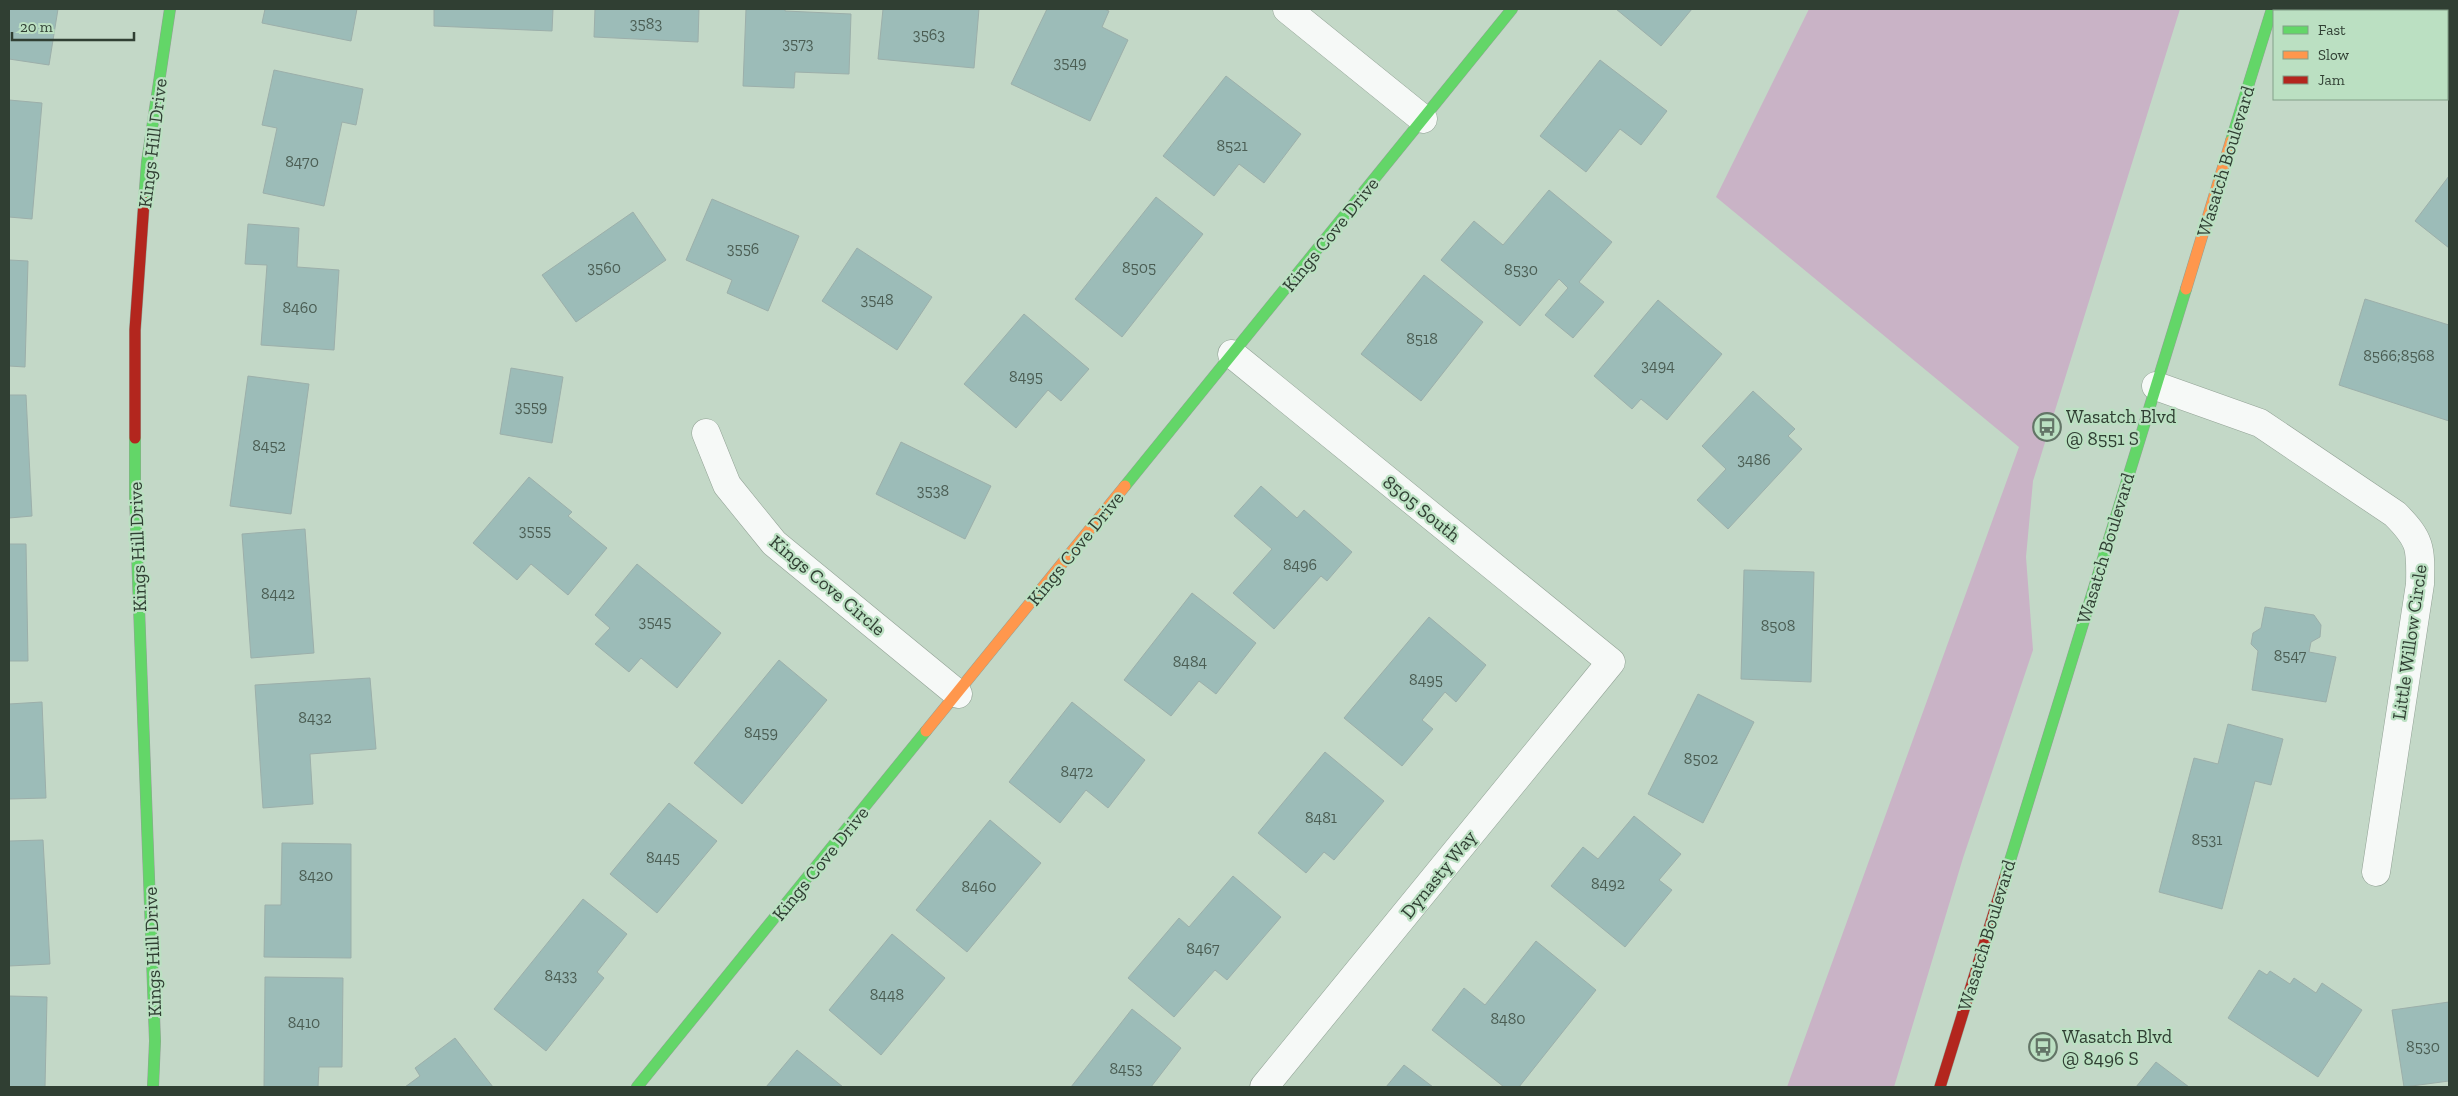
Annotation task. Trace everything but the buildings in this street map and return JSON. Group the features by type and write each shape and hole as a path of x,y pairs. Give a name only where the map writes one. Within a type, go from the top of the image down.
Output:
{"street":[{"name":"Kings Hill Drive","path":"153,1087 155,1041 134,498 135,330 147,162 170,9"},
{"path":"1287,9 1423,119"},
{"name":"Kings Cove Drive","path":"637,1087 958,694 1512,9"},
{"name":"Wasatch Boulevard","path":"1940,1087 2272,9"},
{"name":"8505 South","path":"1232,354 1612,662"},
{"name":"Little Willow Circle","path":"2156,386 2260,423 2395,514 2412,531 2421,552 2420,584 2376,872"},
{"name":"Kings Cove Circle","path":"706,433 728,485 774,542 958,694"},
{"name":"Dynasty Way","path":"1264,1087 1612,662"}],"shaded area":[{"path":"1809,9 2180,9 2033,481 2026,557 2033,650 1963,858 1894,1087 1787,1087 2019,447 1716,197"}],"traffic: fast":[{"path":"144,202 147,162 170,9"},
{"path":"1125,486 1512,9"},
{"path":"2231,141 2272,9"},
{"path":"2005,877 2186,289"},
{"path":"135,438 135,498 155,1041 153,1087"},
{"path":"637,1087 926,731"}],"traffic: slow":[{"path":"2186,289 2231,141"},
{"path":"926,731 1125,486"}],"traffic: jam":[{"path":"135,438 135,330 144,202"},
{"path":"1940,1087 2005,877"}],"place":[{"name":"Wasatch Blvd @ 8551 S","path":"2047,427"},
{"name":"Wasatch Blvd @ 8496 S","path":"2043,1047"}]}
